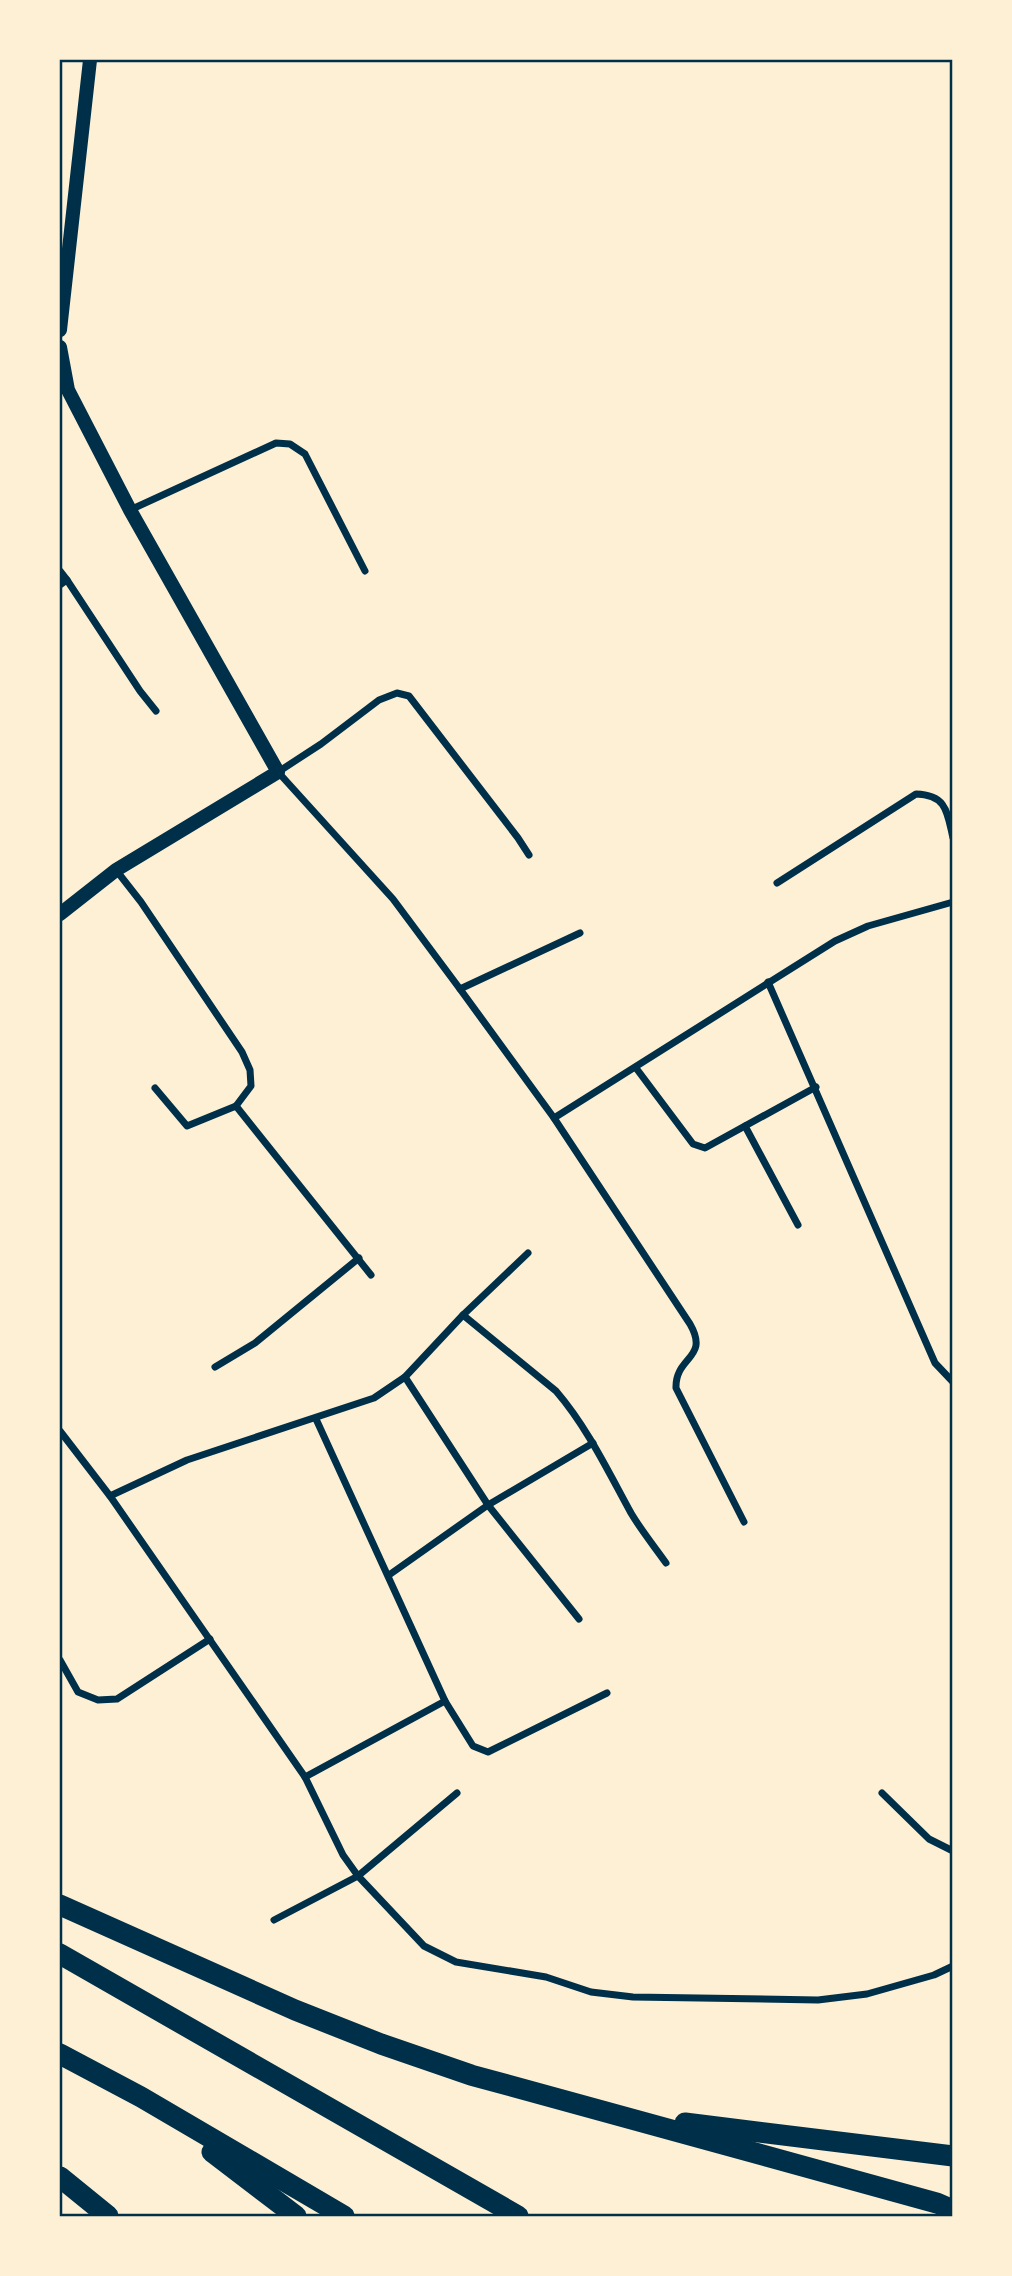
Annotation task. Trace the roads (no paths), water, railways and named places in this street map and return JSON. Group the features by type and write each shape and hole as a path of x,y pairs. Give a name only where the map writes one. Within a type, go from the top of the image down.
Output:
{"highway":[{"path":"60,1905 283,2005 381,2044 471,2075 937,2203 953,2210"},
{"path":"60,1954 518,2217"},
{"path":"60,2054 141,2097 344,2217"},
{"path":"141,2097 296,2217"},
{"path":"610,2113 953,2156"},
{"path":"60,2177 108,2217"}],"main road":[{"path":"60,330 63,275 90,60"},
{"path":"60,347 68,390 131,510 278,772 116,870 60,914"}],"street":[{"path":"131,510 276,443 290,444 305,454 365,571"},
{"path":"60,571 156,711"},
{"path":"60,585 67,580"},
{"path":"529,855 519,838 409,696 397,693 379,700 321,744 278,772 393,899 460,989 554,1118 697,1336 697,1347 679,1370 676,1388 744,1522"},
{"path":"777,883 916,794 930,794 940,801 947,810 953,838"},
{"path":"116,870 141,902 242,1052 250,1070 251,1087 236,1106 187,1125 155,1088"},
{"path":"554,1118 835,941 868,926 953,902"},
{"path":"460,989 580,933"},
{"path":"768,982 935,1363 953,1382"},
{"path":"636,1068 692,1144 705,1148 816,1087"},
{"path":"236,1106 371,1275"},
{"path":"745,1126 798,1225"},
{"path":"110,1496 187,1460 374,1398 404,1377 463,1315 528,1253"},
{"path":"215,1367 255,1343 359,1258"},
{"path":"463,1315 556,1391 567,1404 593,1443 633,1516 666,1563"},
{"path":"404,1377 488,1505 579,1619"},
{"path":"316,1419 389,1574 445,1702 473,1746 488,1752 607,1693"},
{"path":"60,1431 110,1496 305,1777 343,1855 358,1876 424,1946 434,1952 456,1962 546,1977 591,1992 634,1997 818,2000 867,1994 934,1975 953,1966"},
{"path":"389,1574 488,1505 593,1443"},
{"path":"60,1660 78,1692 98,1700 117,1699 210,1639"},
{"path":"305,1777 445,1702"},
{"path":"274,1920 358,1876 457,1793"},
{"path":"882,1793 929,1839 953,1851"}]}
